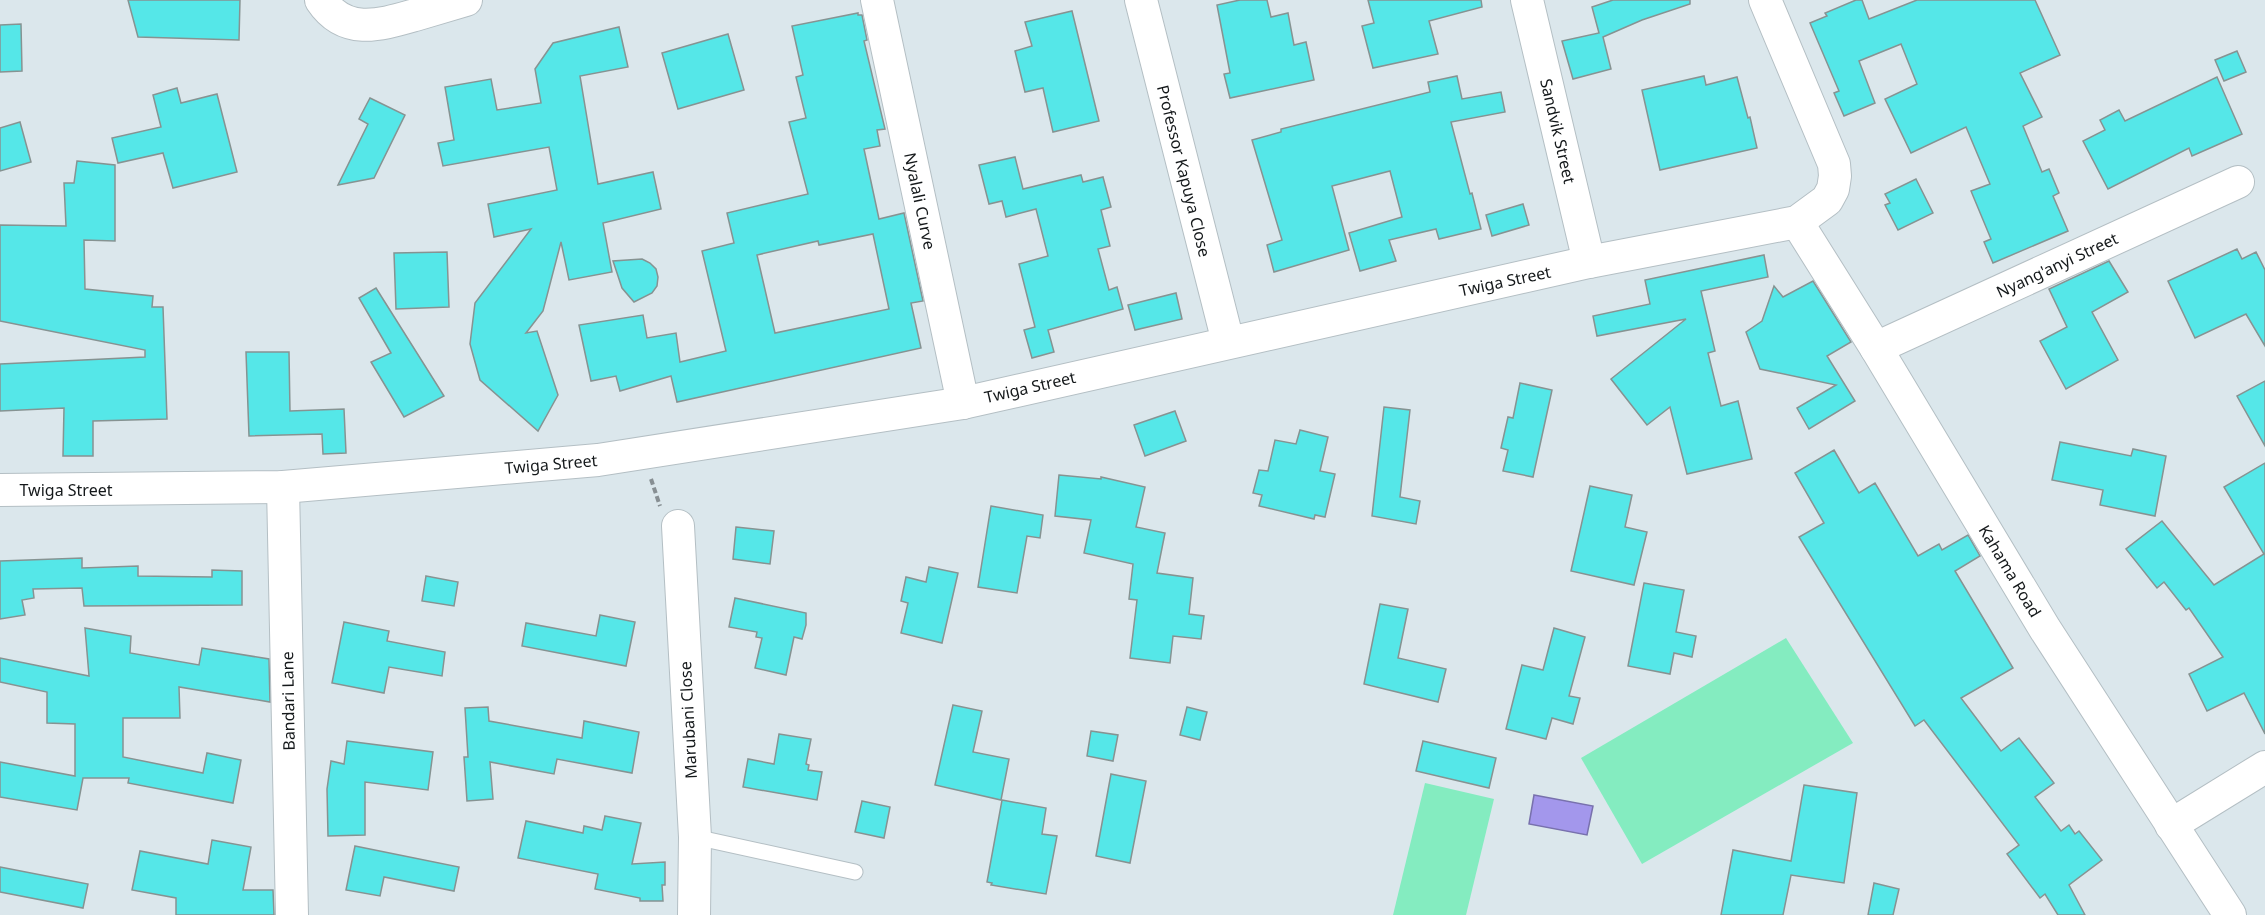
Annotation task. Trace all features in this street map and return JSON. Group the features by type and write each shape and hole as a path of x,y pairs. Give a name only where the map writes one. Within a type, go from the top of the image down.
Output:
{"street":[{"path":"321,0 334,15 360,25 380,25 466,0"},
{"name":"Nyalali Curve","path":"877,0 963,403"},
{"name":"Professor Kapuya Close","path":"1141,0 1228,342"},
{"name":"Sandvik Street","path":"1527,0 1589,262"},
{"name":"Twiga Street","path":"0,490 283,487 598,460 963,403 1589,262 1797,222 1827,200 1833,189 1834,164 1765,0"},
{"name":"Nyang'anyi Street","path":"1876,348 2238,182"},
{"name":"Kahama Road","path":"1797,222 1876,348 2045,629 2230,915"},
{"name":"Bandari Lane","path":"283,487 292,915"},
{"name":"Marubani Close","path":"678,526 695,837 694,915"},
{"path":"2171,825 2265,766"}],"lane":[{"path":"695,837 855,872"}],"path":[{"path":"642,453 660,506 678,526"}],"green space":[{"path":"1786,638 1853,743 1642,864 1581,758"},
{"path":"1425,783 1494,799 1466,915 1393,915"}],"shaded area":[{"path":"1534,795 1593,806 1587,835 1529,824"}],"building":[{"path":"128,0 240,0 239,40 138,37"},
{"path":"1240,0 1267,0 1271,17 1288,13 1294,45 1306,42 1314,80 1230,98 1224,74 1230,73 1217,5"},
{"path":"1368,0 1481,0 1482,7 1429,21 1438,54 1373,68 1362,26 1374,23"},
{"path":"1613,0 1690,0 1690,4 1642,20 1603,37 1611,69 1573,79 1562,41 1599,33 1592,7"},
{"path":"1856,0 1862,0 1869,19 1917,0 2035,0 2060,55 2020,73 2042,117 2023,126 2042,172 2049,169 2059,193 2053,196 2068,231 1993,263 1984,242 1991,239 1971,191 1990,184 1966,127 1911,153 1885,99 1917,84 1901,44 1859,61 1875,103 1844,116 1834,93 1839,91 1810,23 1827,16 1825,13"},
{"path":"1072,11 1099,121 1053,132 1043,88 1025,92 1015,51 1032,46 1025,22"},
{"path":"858,13 862,15 867,40 864,41 885,129 877,130 880,146 864,149 879,219 904,213 923,301 911,303 921,348 677,402 671,376 620,391 616,376 591,381 579,325 643,315 647,338 676,333 680,362 726,351 702,251 734,243 727,213 808,194 789,122 806,118 796,77 803,75 792,26","holes":["873,234 889,309 775,333 757,255 818,241 819,245"]},
{"path":"21,24 22,71 0,72 0,25"},
{"path":"619,27 628,67 580,76 598,184 653,172 661,209 603,223 612,272 569,280 561,242 543,311 526,333 537,331 558,395 538,431 480,380 470,344 475,303 531,229 494,237 488,204 557,190 549,147 443,166 438,143 454,140 445,87 491,79 497,110 541,103 535,69 553,43"},
{"path":"728,34 744,90 678,109 662,53"},
{"path":"2237,51 2246,72 2224,81 2215,60"},
{"path":"1457,76 1462,99 1501,92 1505,112 1451,122 1481,229 1439,239 1436,229 1389,240 1396,261 1360,271 1349,233 1402,217 1390,171 1332,186 1349,250 1274,272 1267,245 1282,240 1252,140 1281,132 1281,129 1430,92 1428,82"},
{"path":"1704,76 1706,85 1737,77 1757,148 1660,170 1642,90"},
{"path":"2217,77 2242,134 2192,156 2189,148 2108,189 2083,141 2105,130 2100,120 2119,110 2125,121"},
{"path":"177,88 181,103 217,94 237,172 173,188 163,153 118,163 112,138 161,127 153,95"},
{"path":"370,98 405,115 374,178 338,185 368,124 359,119"},
{"path":"20,122 31,162 0,171 0,128"},
{"path":"1015,157 1023,189 1081,175 1083,182 1103,177 1111,207 1101,210 1110,246 1098,249 1109,290 1117,287 1123,309 1048,330 1054,352 1032,358 1024,330 1035,327 1019,264 1048,256 1036,209 1006,217 1002,201 989,204 979,165"},
{"path":"77,161 115,165 115,241 84,240 85,289 153,296 152,307 163,307 167,419 93,421 93,456 63,456 64,408 0,411 0,364 145,357 145,350 0,321 0,225 66,226 64,183 74,183"},
{"path":"1916,179 1933,213 1898,230 1885,205 1890,203 1885,194"},
{"path":"1523,204 1529,225 1492,236 1486,215"},
{"path":"2237,249 2242,259 2256,252 2265,270 2265,346 2246,314 2195,338 2168,281"},
{"path":"447,252 449,307 396,309 394,253"},
{"path":"1764,255 1768,277 1701,291 1715,351 1708,353 1721,406 1738,401 1752,459 1687,474 1670,407 1647,425 1611,379 1686,319 1597,336 1593,316 1650,304 1645,280"},
{"path":"642,259 656,269 657,286 652,293 634,302 622,288 613,261"},
{"path":"2109,261 2128,292 2092,312 2118,360 2066,389 2040,341 2067,327 2049,289"},
{"path":"1813,281 1851,342 1827,356 1855,401 1809,429 1797,408 1836,385 1760,369 1746,332 1762,321 1774,286 1783,297"},
{"path":"376,288 444,396 404,417 371,362 391,353 359,298"},
{"path":"1176,293 1182,319 1135,330 1128,305"},
{"path":"246,352 289,352 290,411 344,409 346,453 323,454 322,434 249,436"},
{"path":"2265,381 2265,446 2237,396"},
{"path":"1520,383 1552,390 1533,477 1503,471 1508,450 1501,448 1508,417 1513,418"},
{"path":"1384,407 1410,410 1400,497 1420,501 1416,524 1372,516"},
{"path":"1175,411 1186,441 1145,456 1134,425"},
{"path":"1300,430 1328,437 1320,471 1335,474 1325,517 1315,515 1314,519 1259,506 1262,495 1253,493 1259,470 1268,471 1275,440 1296,444"},
{"path":"2060,442 2131,456 2133,449 2166,456 2155,516 2100,505 2103,490 2052,480"},
{"path":"1834,450 1859,493 1875,483 1918,556 1939,544 1942,550 1968,535 1980,556 1955,571 2013,668 1961,698 2001,751 2019,738 2054,783 2035,797 2061,831 2069,825 2075,834 2079,831 2102,860 2069,885 2085,915 2058,915 2045,894 2040,898 2007,854 2019,845 1924,720 1915,726 1799,537 1824,523 1795,473"},
{"path":"2265,463 2265,734 2244,693 2207,711 2189,674 2223,657 2189,608 2186,610 2164,582 2157,588 2126,549 2162,521 2214,585 2264,554 2224,487"},
{"path":"1059,475 1101,479 1101,477 1145,487 1136,527 1165,533 1157,573 1193,578 1189,614 1204,616 1201,639 1173,636 1170,663 1130,658 1137,600 1129,599 1133,564 1084,553 1091,520 1055,516"},
{"path":"1590,486 1632,495 1625,527 1647,532 1634,585 1571,571"},
{"path":"991,506 1043,515 1040,538 1027,536 1017,593 978,587"},
{"path":"736,527 774,531 770,564 733,559"},
{"path":"82,558 82,568 138,566 138,576 212,577 212,570 242,571 242,605 84,606 82,588 33,589 34,598 22,600 25,615 0,619 0,561"},
{"path":"929,567 958,573 942,643 901,633 908,603 901,601 906,577 926,582"},
{"path":"426,576 458,582 454,606 422,601"},
{"path":"1644,583 1684,590 1676,632 1696,636 1692,657 1674,653 1670,674 1628,666"},
{"path":"735,598 806,613 806,625 802,639 794,637 786,675 755,668 762,638 756,637 757,632 729,627"},
{"path":"1380,604 1408,609 1398,658 1446,669 1438,702 1364,684"},
{"path":"600,615 635,622 626,666 522,646 526,623 596,636"},
{"path":"344,622 389,631 387,641 445,652 442,676 389,667 384,693 332,683"},
{"path":"85,628 131,636 130,653 199,665 202,648 269,659 270,702 179,687 180,718 123,718 123,757 203,773 207,753 241,760 233,803 128,783 129,778 83,778 77,810 0,797 0,762 75,776 75,724 47,723 47,692 0,682 0,658 89,676"},
{"path":"1554,628 1585,637 1569,696 1580,698 1573,724 1552,718 1546,739 1506,729 1522,665 1543,670"},
{"path":"953,705 982,711 973,752 1009,759 1001,800 935,785"},
{"path":"488,707 489,721 582,738 584,721 639,732 632,773 557,759 554,774 490,762 493,799 467,801 464,757 468,757 465,708"},
{"path":"1187,707 1207,712 1200,740 1180,735"},
{"path":"1091,731 1118,735 1113,761 1087,756"},
{"path":"779,734 811,739 806,764 809,765 808,770 822,772 817,800 743,787 748,759 774,764"},
{"path":"347,741 433,752 428,790 365,782 365,835 328,836 327,789 331,761 344,764"},
{"path":"1423,741 1496,758 1489,788 1416,771"},
{"path":"1111,774 1146,781 1130,863 1096,856"},
{"path":"1804,785 1857,793 1844,883 1791,875 1783,915 1721,915 1733,850 1791,861"},
{"path":"1002,800 1046,808 1042,834 1057,836 1046,894 991,885 992,883 987,882"},
{"path":"862,801 890,807 884,838 855,832"},
{"path":"605,816 641,823 632,864 665,862 665,885 662,885 663,901 640,901 640,898 595,889 598,874 518,858 526,821 583,833 584,826 602,830"},
{"path":"212,840 251,847 243,890 273,890 274,915 176,915 176,898 132,890 140,851 208,864"},
{"path":"355,846 459,867 454,891 384,877 380,896 346,890"},
{"path":"0,867 88,884 83,908 0,892"},
{"path":"1874,883 1899,889 1893,915 1868,915"}]}
